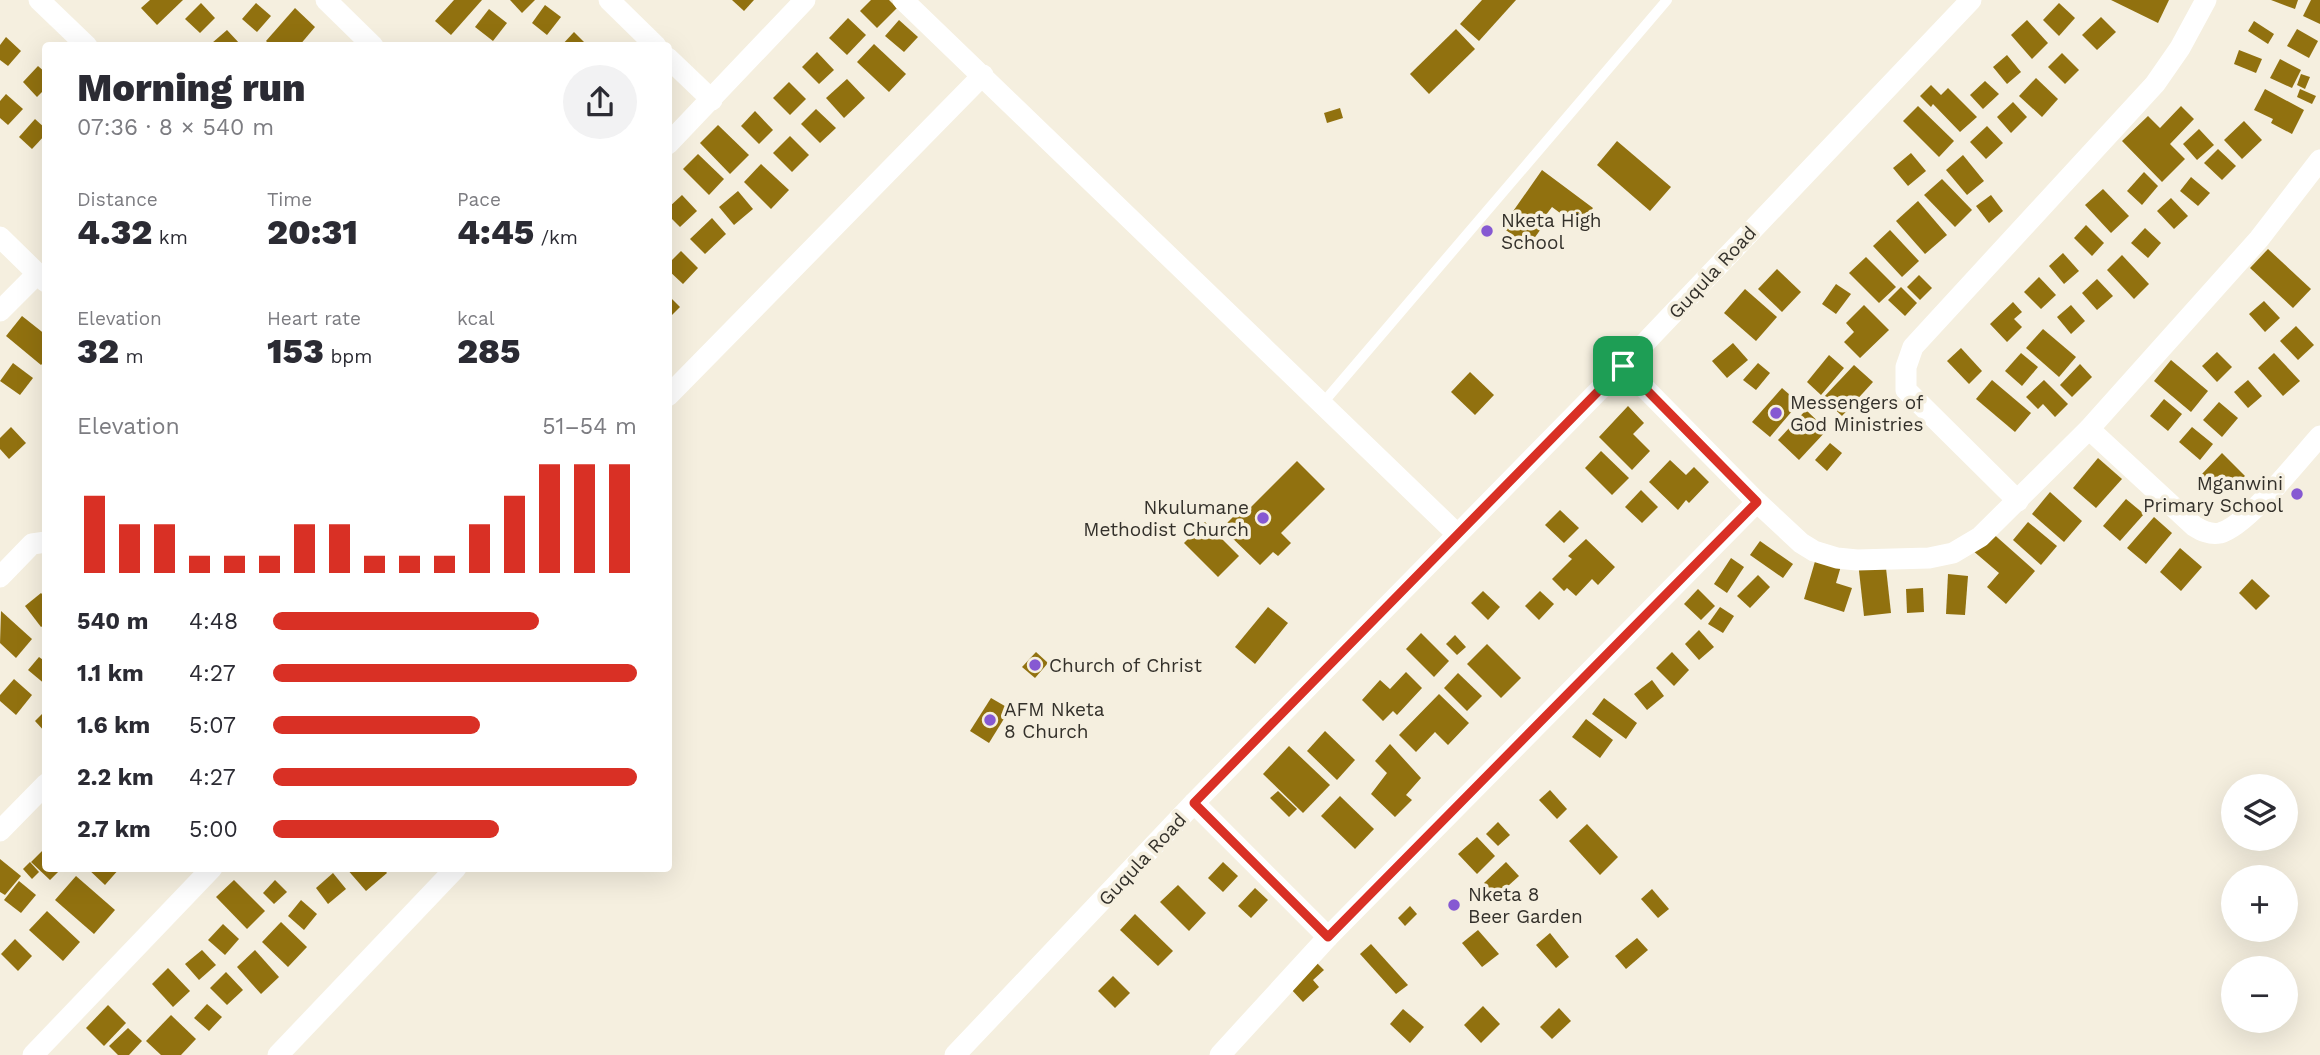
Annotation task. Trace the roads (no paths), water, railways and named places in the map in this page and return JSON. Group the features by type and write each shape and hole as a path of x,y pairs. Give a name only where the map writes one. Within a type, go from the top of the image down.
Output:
{"street":[{"path":"39,0 83,42"},
{"path":"326,0 369,42"},
{"path":"609,0 652,42"},
{"path":"672,140 805,0"},
{"path":"903,0 1457,534"},
{"name":"Guqula Road","path":"955,1055 1194,803 1623,366 1971,0"},
{"path":"2018,501 1906,390 1906,367 1913,346 2155,84 2180,48 2206,0"},
{"path":"672,62 712,100"},
{"path":"672,392 982,75"},
{"path":"1623,366 1757,502 1801,543 1814,551 1837,558 1857,559 1929,558 1953,553 1980,537 2089,429 2259,239 2320,160"},
{"path":"0,237 41,278 0,311"},
{"path":"2089,429 2194,526 2206,533 2220,533 2234,526 2252,511 2320,436"},
{"path":"1220,1055 1328,937 1757,502"},
{"path":"0,577 32,544 42,543"},
{"path":"0,831 42,788"},
{"path":"1194,803 1328,937"},
{"path":"33,1055 208,872"},
{"path":"278,1055 452,872"}],"lane":[{"path":"1322,404 1667,0"}],"place":[{"name":"Nketa High School","path":"1487,231"},
{"name":"Messengers of God Ministries","path":"1776,413"},
{"name":"Mganwini Primary School","path":"2297,494"},
{"name":"Nkulumane Methodist Church","path":"1263,518"},
{"name":"Church of Christ","path":"1035,665"},
{"name":"AFM Nketa 8 Church","path":"990,720"},
{"name":"Nketa 8 Beer Garden","path":"1454,905"}]}
